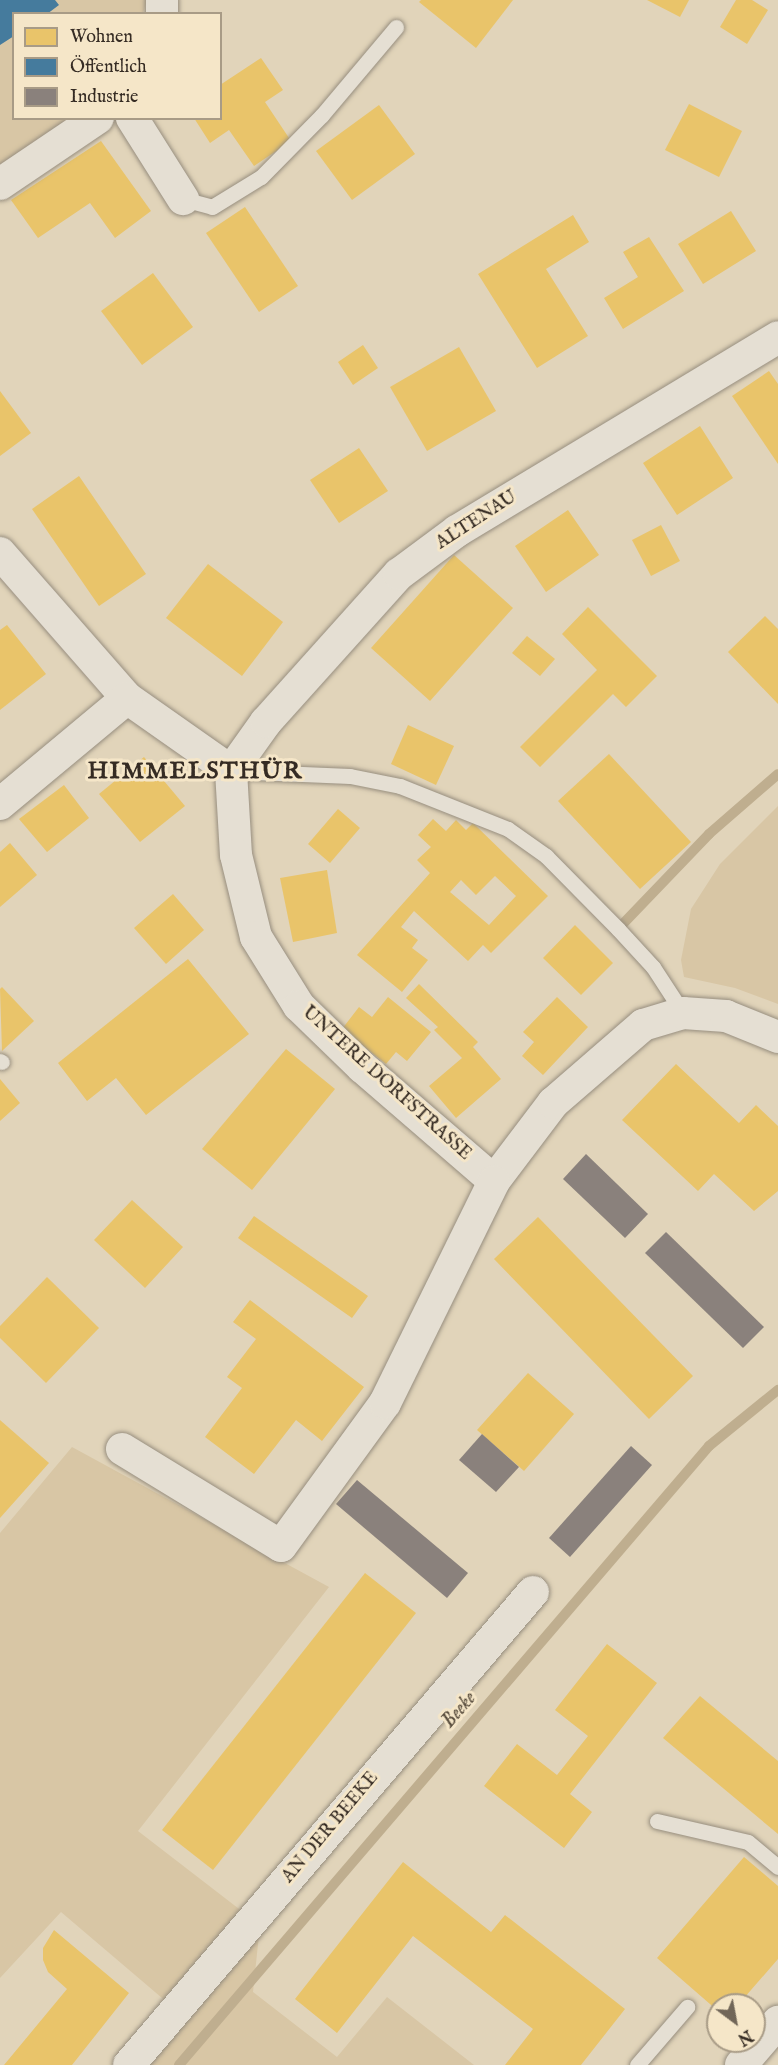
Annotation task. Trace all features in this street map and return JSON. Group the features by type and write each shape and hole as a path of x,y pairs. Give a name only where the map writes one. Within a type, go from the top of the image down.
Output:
{"street":[{"path":"0,184 95,120"},
{"path":"133,120 183,199"},
{"name":"ALTENAU","path":"231,771 266,722 399,574 457,531 778,337"},
{"path":"0,553 127,698 231,771"},
{"path":"0,804 127,698"},
{"name":"UNTERE DORFSTRASSE","path":"231,771 236,855 256,938 299,1006 362,1067 495,1181"},
{"path":"122,1449 281,1546 385,1403 495,1181 553,1104 643,1025 683,1013 726,1016 778,1037"},
{"name":"AN DER BEEKE","path":"129,2065 533,1592"},
{"path":"741,2065 778,2022"}],"lane":[{"path":"183,199 212,207 261,177 322,115 396,27"},
{"path":"231,771 350,776 400,786 508,830 546,856 618,929 653,967 683,1013"},
{"path":"657,1821 748,1842 778,1867"},
{"path":"637,2065 687,2007"}],"shaded area":[{"path":"0,0 147,0 143,12 12,12 12,120 71,120 0,167"},
{"path":"778,806 778,1004 735,988 684,977 681,960 691,909 720,864"},
{"path":"72,1447 329,1587 138,1831 260,1925 253,1992 337,2057 387,1997 474,2065 140,2065 182,2015 61,1912 0,1978 0,1533"}],"building: Wohnen":[{"path":"421,0 513,0 476,48 419,2"},
{"path":"647,0 689,0 680,17"},
{"path":"736,0 752,0 768,10 747,44 720,27"},
{"path":"261,58 283,90 265,102 291,141 254,166 229,130 210,143 195,120 222,120 222,84"},
{"path":"689,104 742,131 719,177 665,150"},
{"path":"379,105 415,154 352,200 316,151"},
{"path":"101,141 151,211 115,238 90,203 38,238 11,200"},
{"path":"245,207 298,286 259,312 206,233"},
{"path":"731,211 756,251 703,284 678,244"},
{"path":"573,215 589,242 546,269 588,336 537,368 478,274"},
{"path":"649,237 684,291 623,329 604,298 638,277 623,252"},
{"path":"153,273 193,327 142,365 101,311"},
{"path":"363,345 378,368 353,385 338,362"},
{"path":"459,347 496,411 427,451 390,387"},
{"path":"769,371 778,384 778,464 732,396"},
{"path":"0,391 31,433 0,456"},
{"path":"700,426 733,478 677,515 643,463"},
{"path":"359,448 388,491 339,523 310,480"},
{"path":"79,476 146,574 99,606 32,509"},
{"path":"568,510 599,555 546,592 515,546"},
{"path":"661,525 680,561 651,576 632,540"},
{"path":"454,555 513,608 430,701 371,648"},
{"path":"208,564 283,622 242,676 166,618"},
{"path":"588,607 657,676 626,707 613,694 540,767 520,747 597,670 562,634"},
{"path":"765,616 778,629 778,704 728,652"},
{"path":"7,625 46,674 0,710 0,630"},
{"path":"527,636 555,659 540,676 512,653"},
{"path":"408,725 454,746 436,785 391,764"},
{"path":"609,754 691,842 640,889 558,801"},
{"path":"144,757 185,806 140,842 99,794"},
{"path":"64,785 89,818 47,852 19,819"},
{"path":"338,809 360,828 330,863 308,844"},
{"path":"433,819 446,831 456,820 466,830 473,823 548,896 491,953 483,945 468,961 414,911 401,927 418,940 412,948 428,960 402,992 357,955 430,873 417,860 431,847 418,835","holes":["495,876 516,896 489,925 450,892 461,880 476,895"]},
{"path":"10,843 37,875 0,907 0,852"},
{"path":"327,870 337,933 293,942 280,878"},
{"path":"173,894 204,930 166,964 134,928"},
{"path":"575,925 613,963 581,995 543,958"},
{"path":"188,959 249,1034 146,1115 116,1078 87,1101 58,1063"},
{"path":"419,984 478,1042 473,1047 501,1079 456,1118 429,1086 462,1058 434,1030 438,1027 406,998"},
{"path":"2,987 34,1021 2,1051 0,989"},
{"path":"388,997 431,1032 407,1061 396,1052 386,1064 342,1029 359,1007 372,1017"},
{"path":"557,997 588,1027 543,1075 522,1056 534,1042 523,1032"},
{"path":"286,1049 335,1089 252,1190 202,1149"},
{"path":"676,1064 739,1123 756,1105 778,1126 778,1191 754,1211 714,1174 698,1191 622,1120"},
{"path":"0,1079 20,1103 0,1121"},
{"path":"132,1200 183,1247 145,1288 94,1240"},
{"path":"254,1216 368,1296 352,1318 238,1238"},
{"path":"538,1217 693,1376 649,1419 494,1259"},
{"path":"47,1277 99,1328 46,1383 0,1338 0,1326"},
{"path":"250,1300 364,1387 322,1441 296,1420 254,1474 205,1437 242,1388 227,1377 256,1339 233,1322"},
{"path":"528,1373 574,1414 524,1471 477,1430"},
{"path":"0,1420 49,1463 0,1518"},
{"path":"365,1573 416,1613 213,1870 162,1830"},
{"path":"607,1644 657,1683 570,1794 592,1812 564,1848 484,1786 517,1744 557,1775 588,1736 555,1710"},
{"path":"700,1696 778,1761 778,1834 663,1738"},
{"path":"744,1857 778,1886 778,1959 748,1993 706,1993 706,2001 657,1958"},
{"path":"403,1862 491,1932 505,1915 625,2009 581,2065 505,2065 533,2029 413,1936 337,2033 295,1999"},
{"path":"54,1930 129,1993 72,2065 4,2065 67,1989 48,1972 43,1960 43,1948"}],"building: Öffentlich":[{"path":"0,0 55,0 59,5 50,12 12,12 12,37 0,45"}],"building: Industrie":[{"path":"586,1154 648,1214 625,1238 563,1179"},
{"path":"666,1232 764,1327 743,1348 645,1253"},
{"path":"482,1434 519,1467 496,1492 459,1460"},
{"path":"631,1446 652,1465 570,1557 549,1538"},
{"path":"357,1480 468,1573 447,1598 336,1504"}],"waterway":[{"path":"618,929 709,834 778,774"},
{"name":"Beeke","path":"179,2065 709,1446 778,1390"}],"district":[{"name":"HIMMELSTHÜR","path":"195,772"}]}
